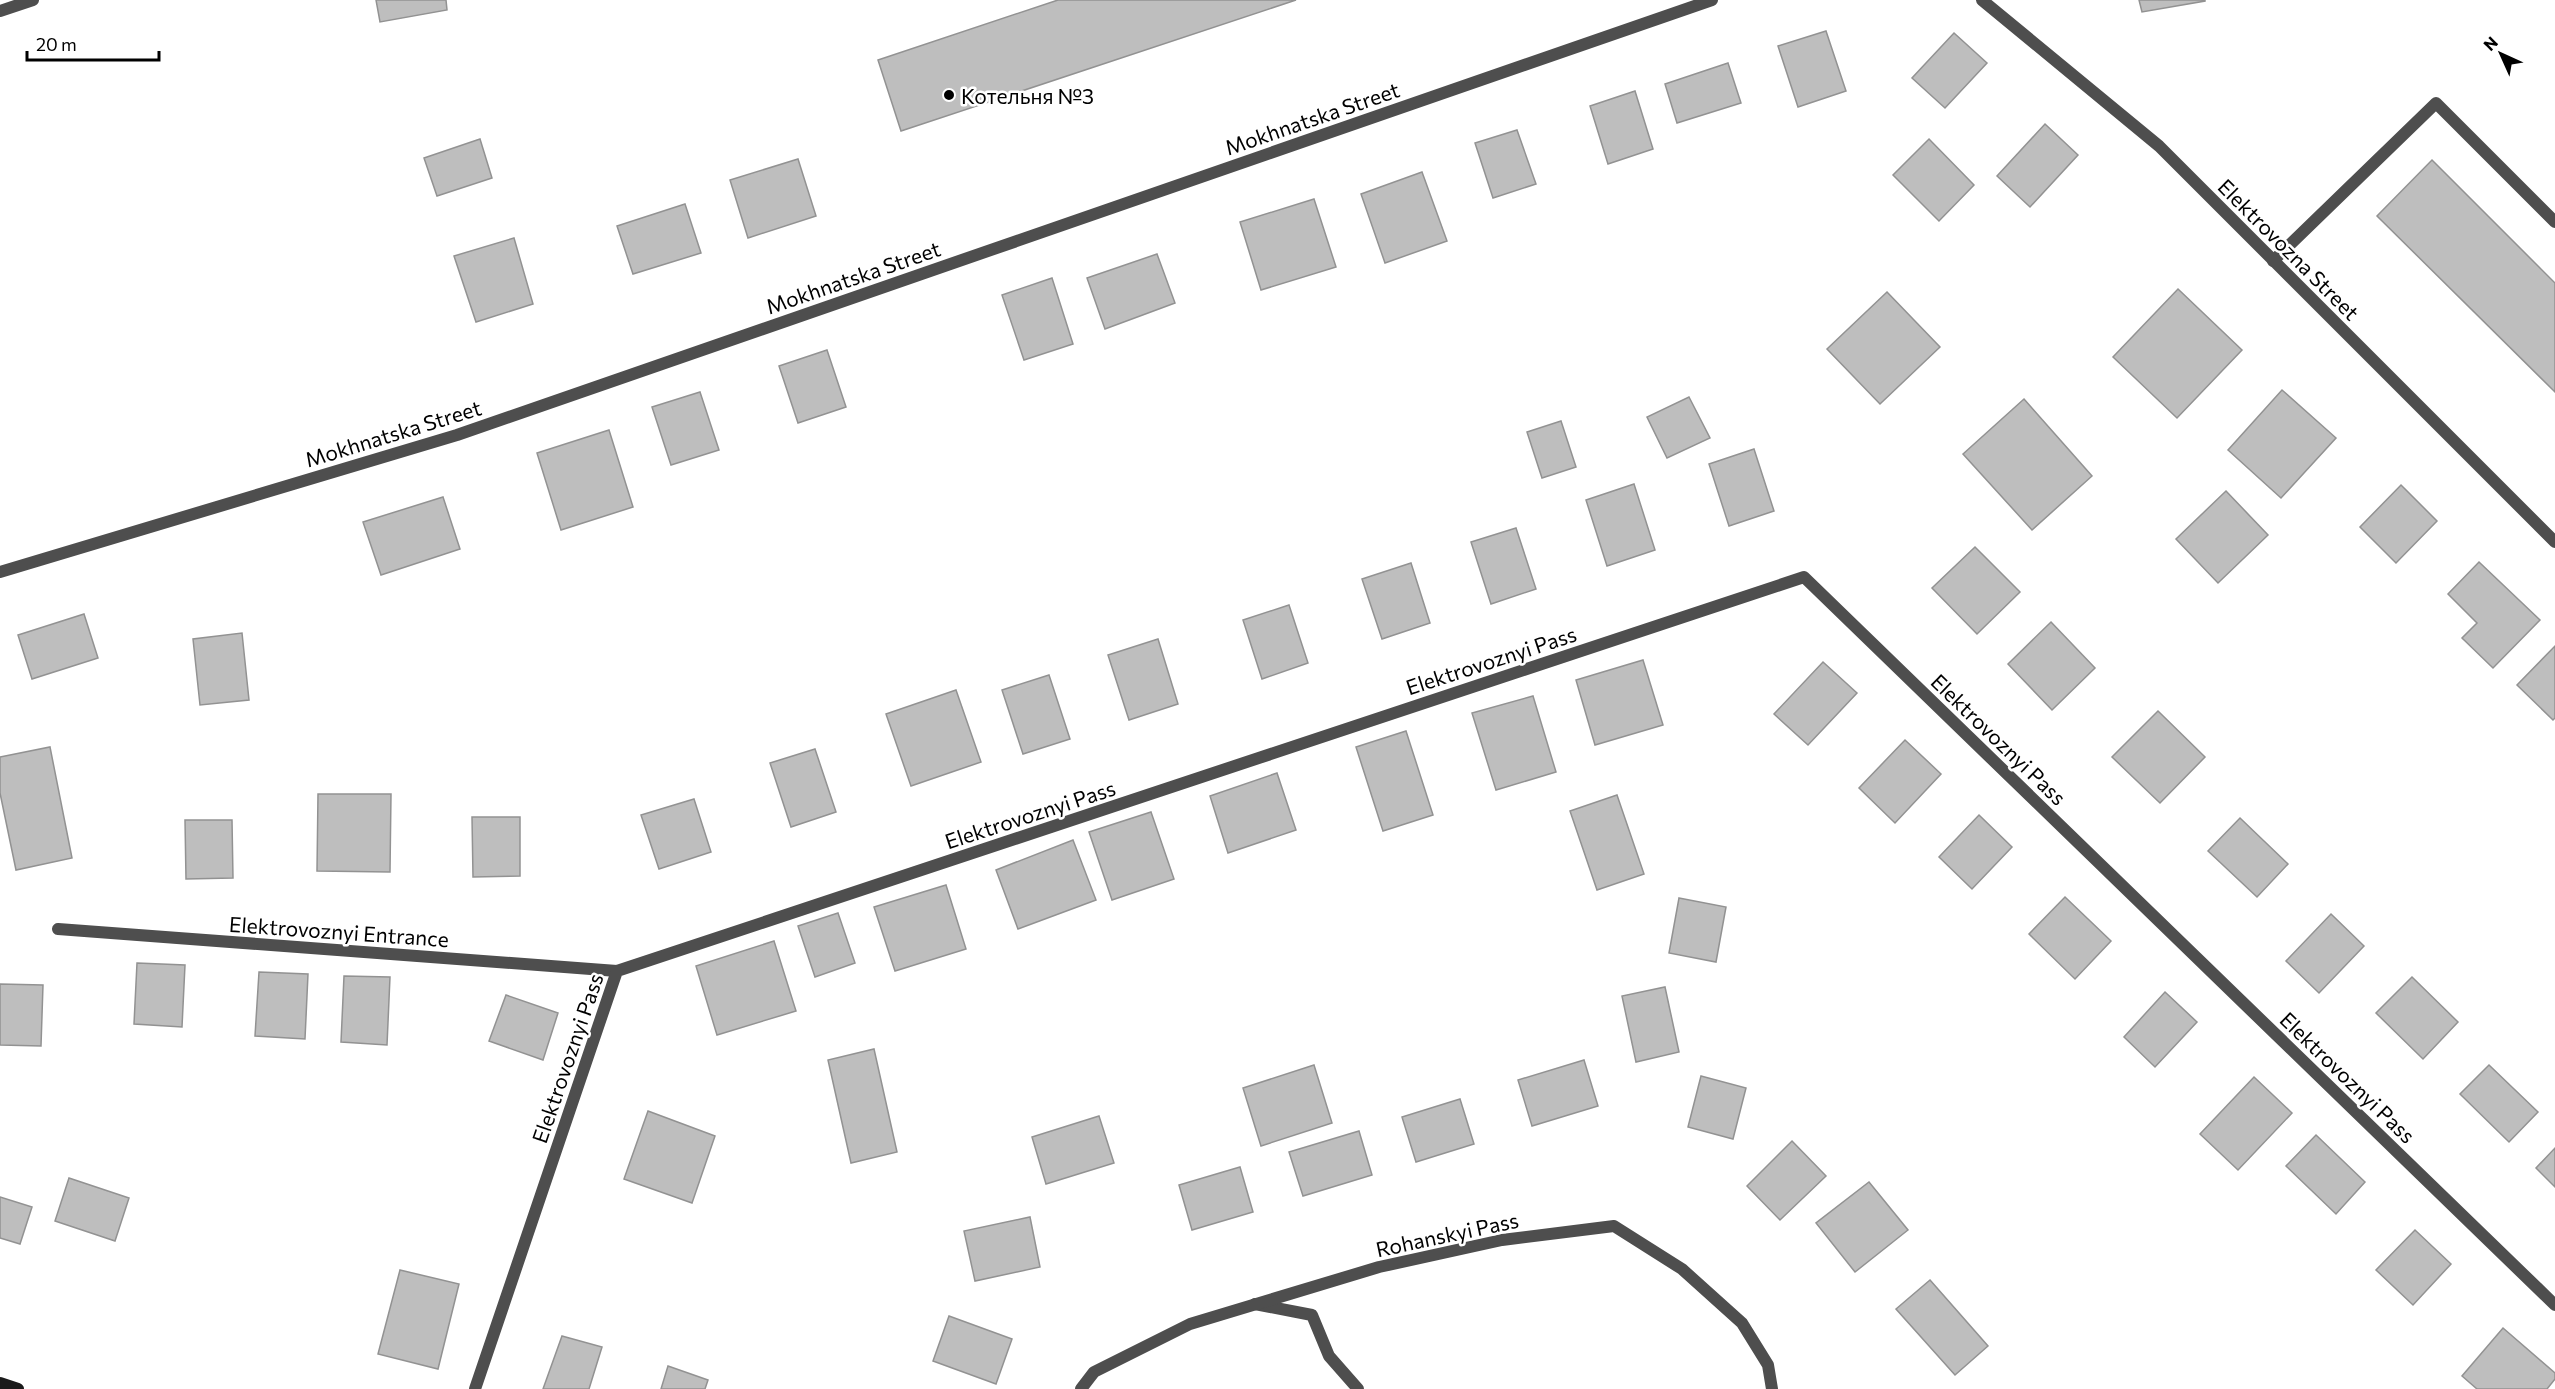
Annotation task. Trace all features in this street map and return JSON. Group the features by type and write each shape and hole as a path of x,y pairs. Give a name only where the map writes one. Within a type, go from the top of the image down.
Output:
{"main road":[{"path":"0,1383 18,1389"}],"street":[{"path":"0,11 33,0"},
{"name":"Mokhnatska Street","path":"0,572 457,435 1712,0"},
{"name":"Elektrovozna Street","path":"1982,0 2159,146 2555,542"},
{"path":"2273,261 2436,103 2555,222"},
{"name":"Elektrovoznyi Pass","path":"475,1389 617,971 1804,577 2555,1305"},
{"name":"Elektrovoznyi Entrance","path":"58,929 617,971"},
{"name":"Rohanskyi Pass","path":"1081,1389 1094,1372 1191,1324 1256,1304 1379,1267 1502,1240 1614,1226 1682,1269 1742,1323 1768,1365 1772,1389"},
{"path":"1256,1304 1312,1315 1329,1356 1358,1389"}],"building":[{"path":"376,0 446,0 447,10 380,22"},
{"name":"Котельня №3","path":"1058,0 1296,0 901,131 878,60"},
{"path":"2139,0 2205,0 2205,1 2142,12"},
{"path":"1826,31 1846,91 1798,107 1778,46"},
{"path":"1954,33 1987,63 1945,108 1912,78"},
{"path":"1728,63 1741,103 1677,123 1665,84"},
{"path":"1635,91 1653,149 1608,164 1590,106"},
{"path":"2045,124 2078,155 2030,207 1997,176"},
{"path":"1517,130 1536,184 1493,198 1475,143"},
{"path":"480,139 492,178 437,196 424,158"},
{"path":"1929,139 1974,185 1939,221 1893,175"},
{"path":"798,159 816,216 748,238 730,180"},
{"path":"2432,160 2555,283 2555,392 2377,216"},
{"path":"1422,172 1447,241 1385,263 1361,194"},
{"path":"1314,199 1336,267 1261,290 1240,222"},
{"path":"685,204 701,253 633,274 617,226"},
{"path":"514,238 533,304 476,322 454,256"},
{"path":"1157,254 1175,303 1105,329 1087,278"},
{"path":"1052,278 1073,344 1024,360 1002,295"},
{"path":"2178,289 2242,350 2177,418 2113,357"},
{"path":"1887,292 1940,347 1880,404 1827,349"},
{"path":"827,350 846,407 798,423 779,366"},
{"path":"2282,390 2336,438 2281,498 2228,450"},
{"path":"700,392 719,450 671,465 652,407"},
{"path":"1689,397 1710,438 1667,458 1647,417"},
{"path":"2024,399 2092,476 2032,530 1963,454"},
{"path":"1561,421 1576,467 1542,478 1527,432"},
{"path":"609,430 633,507 561,530 537,453"},
{"path":"1754,449 1774,511 1729,526 1709,464"},
{"path":"1634,484 1655,550 1607,566 1586,500"},
{"path":"2401,485 2437,521 2396,563 2360,527"},
{"path":"2226,491 2268,535 2218,583 2176,539"},
{"path":"443,497 460,549 381,575 363,522"},
{"path":"1516,528 1536,589 1491,604 1471,542"},
{"path":"1975,547 2020,592 1977,634 1932,588"},
{"path":"2479,562 2540,620 2493,668 2462,638 2477,623 2448,594"},
{"path":"1411,563 1430,623 1382,639 1362,579"},
{"path":"1289,605 1308,663 1262,679 1243,620"},
{"path":"84,614 98,658 32,679 18,635"},
{"path":"2051,622 2095,668 2052,710 2008,664"},
{"path":"242,633 249,700 200,705 193,639"},
{"path":"1158,639 1178,704 1129,720 1108,655"},
{"path":"2555,646 2555,718 2553,720 2517,685"},
{"path":"1643,660 1663,725 1595,745 1576,680"},
{"path":"1823,662 1857,693 1808,745 1774,714"},
{"path":"1049,675 1070,739 1023,754 1002,690"},
{"path":"956,690 981,762 911,786 886,714"},
{"path":"1533,696 1556,772 1496,790 1472,713"},
{"path":"2158,711 2205,757 2160,803 2112,757"},
{"path":"1406,731 1433,815 1383,831 1356,747"},
{"path":"1905,740 1941,774 1895,823 1859,788"},
{"path":"50,747 72,858 16,870 0,793 0,757"},
{"path":"815,749 836,812 791,827 770,763"},
{"path":"1277,773 1296,830 1228,853 1210,796"},
{"path":"318,794 391,794 390,872 317,871"},
{"path":"1617,795 1644,874 1597,890 1570,811"},
{"path":"694,799 711,852 659,869 641,815"},
{"path":"1151,812 1174,879 1112,900 1089,832"},
{"path":"1979,815 2012,847 1972,889 1939,857"},
{"path":"472,817 520,817 520,876 473,877"},
{"path":"2240,818 2288,864 2257,897 2208,851"},
{"path":"185,820 232,820 233,878 186,879"},
{"path":"1073,840 1096,900 1018,929 996,870"},
{"path":"946,885 966,949 895,971 874,907"},
{"path":"2065,897 2111,941 2075,979 2029,934"},
{"path":"1679,898 1726,907 1716,962 1669,953"},
{"path":"838,913 855,963 815,977 798,926"},
{"path":"2331,914 2364,946 2319,993 2286,961"},
{"path":"774,941 796,1011 717,1035 696,966"},
{"path":"137,963 185,965 182,1027 134,1024"},
{"path":"259,972 308,974 305,1039 255,1036"},
{"path":"344,976 390,977 387,1045 341,1042"},
{"path":"2412,977 2458,1022 2423,1059 2376,1013"},
{"path":"0,984 43,985 41,1046 0,1045"},
{"path":"1665,987 1679,1052 1636,1062 1622,996"},
{"path":"2165,992 2197,1022 2155,1067 2124,1037"},
{"path":"506,995 558,1013 543,1060 489,1041"},
{"path":"874,1049 897,1152 851,1163 828,1060"},
{"path":"1584,1060 1598,1106 1532,1126 1518,1080"},
{"path":"1314,1065 1332,1123 1261,1146 1243,1088"},
{"path":"2489,1065 2538,1112 2509,1142 2460,1094"},
{"path":"1701,1076 1746,1088 1733,1139 1688,1127"},
{"path":"2254,1077 2292,1113 2238,1170 2200,1134"},
{"path":"1460,1099 1474,1144 1416,1162 1402,1117"},
{"path":"648,1111 715,1136 692,1203 624,1179"},
{"path":"1099,1116 1114,1163 1046,1184 1032,1137"},
{"path":"1359,1131 1372,1175 1303,1196 1289,1152"},
{"path":"2316,1135 2365,1182 2336,1214 2286,1166"},
{"path":"1792,1141 1826,1176 1780,1220 1747,1186"},
{"path":"2555,1148 2555,1187 2536,1168"},
{"path":"1240,1167 1253,1212 1192,1230 1179,1185"},
{"path":"69,1178 129,1198 115,1241 55,1221"},
{"path":"1869,1182 1908,1230 1855,1272 1816,1223"},
{"path":"0,1197 32,1207 20,1244 0,1238"},
{"path":"1030,1217 1040,1267 975,1281 964,1231"},
{"path":"2415,1230 2451,1264 2413,1305 2376,1270"},
{"path":"400,1270 459,1284 438,1369 378,1354"},
{"path":"1930,1280 1988,1346 1955,1375 1896,1309"},
{"path":"949,1316 1012,1339 996,1384 933,1361"},
{"path":"2503,1328 2555,1373 2555,1379 2547,1389 2477,1389 2462,1376"},
{"path":"562,1336 602,1347 589,1389 543,1389"},
{"path":"668,1366 708,1380 705,1389 661,1389"}],"place":[{"name":"Котельня №3","path":"949,95"}]}
